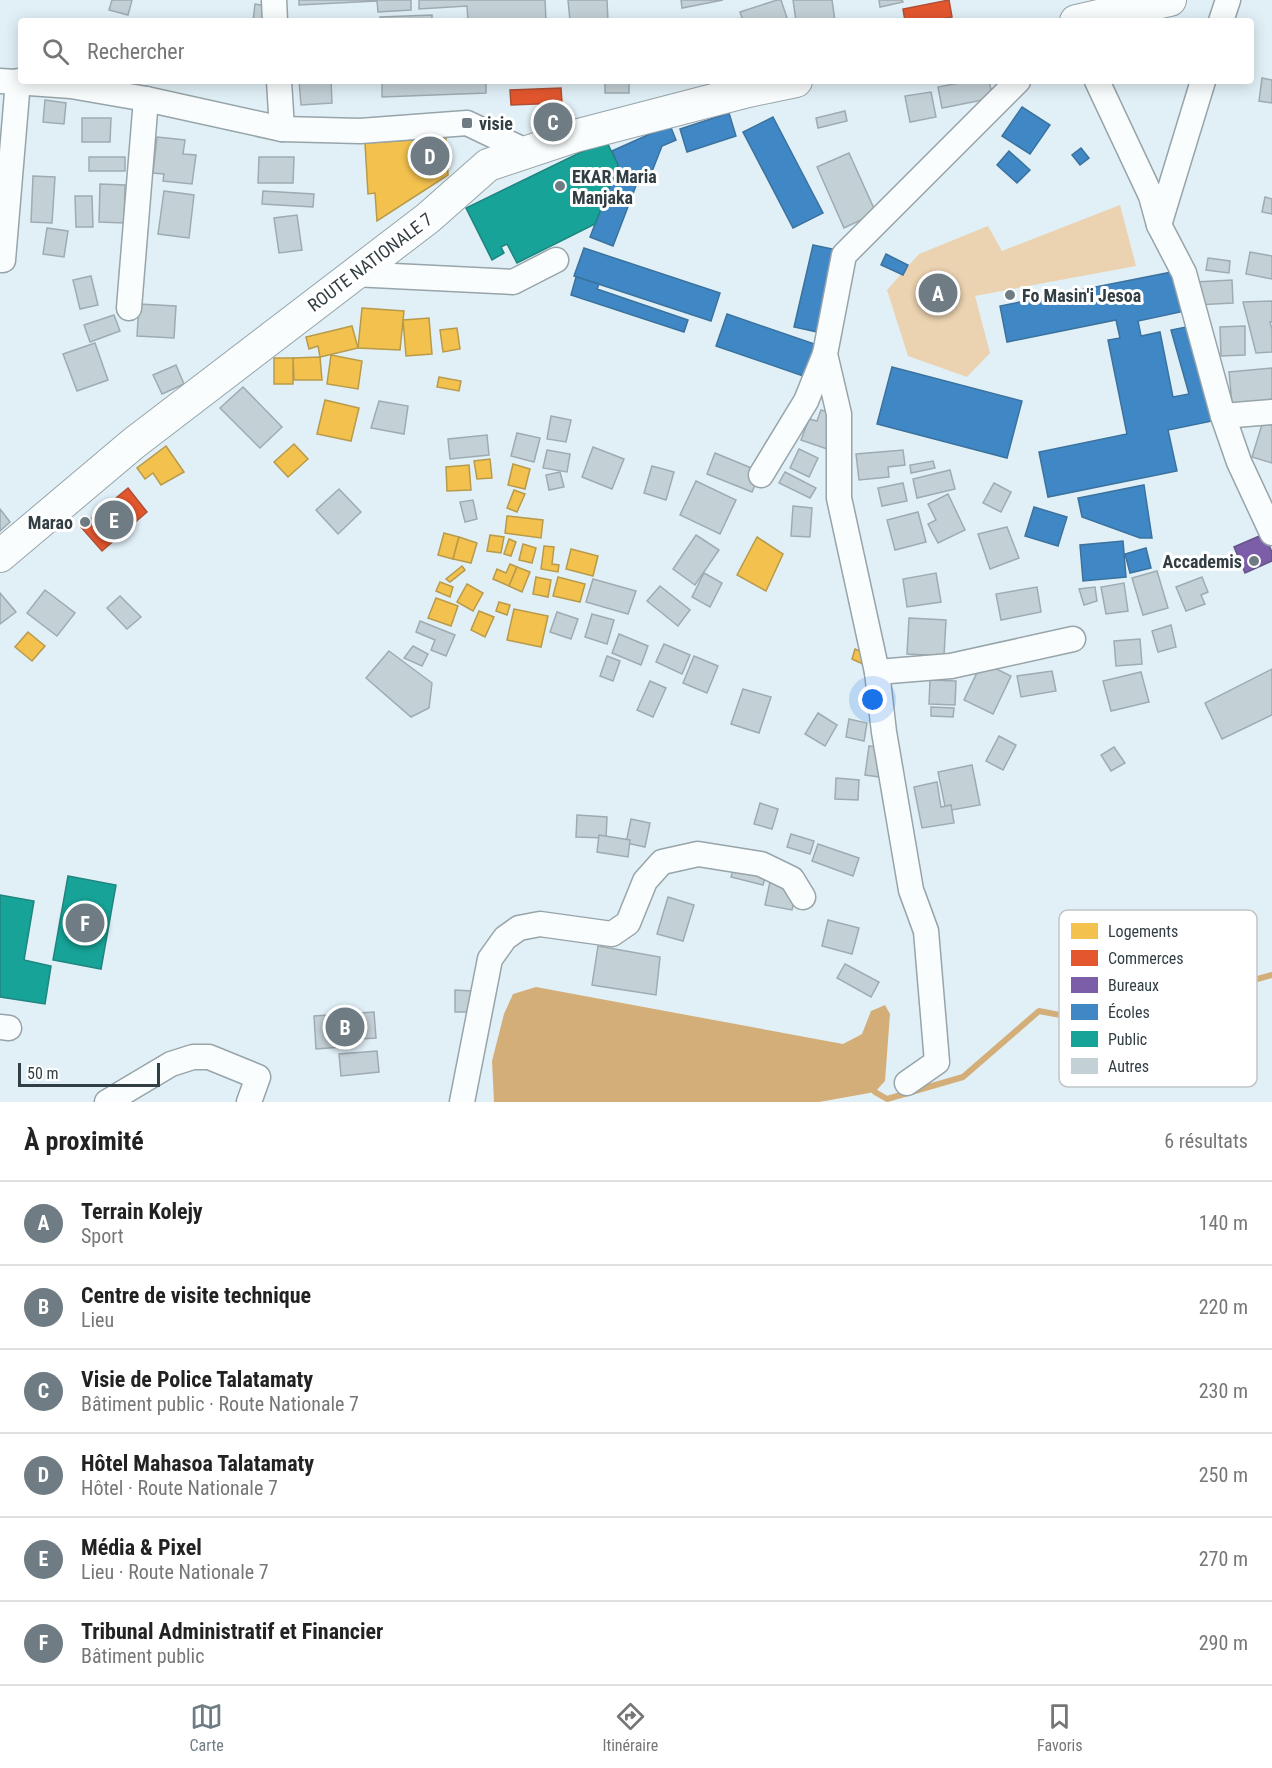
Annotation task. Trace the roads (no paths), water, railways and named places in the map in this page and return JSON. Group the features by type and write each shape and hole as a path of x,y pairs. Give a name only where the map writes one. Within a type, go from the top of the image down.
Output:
{"main road":[{"path":"1091,18 1170,0"},
{"name":"ROUTE NATIONALE 7","path":"0,556 134,443 428,218 488,165 530,153 575,136 782,84"}],"street":[{"path":"274,0 275,18"},
{"path":"1222,18 1228,0"},
{"path":"3,260 9,81"},
{"path":"46,84 146,99 282,129 360,131 467,123 530,153"},
{"path":"279,84 282,129"},
{"path":"761,475 806,400 825,354 844,255 1015,84"},
{"path":"1098,84 1151,196 1159,225 1184,273 1223,416 1239,462 1272,533"},
{"path":"1159,225 1202,84"},
{"path":"129,308 146,99"},
{"path":"353,274 513,282 556,260"},
{"path":"825,354 839,414 839,498 877,672 884,732 912,890 926,931 937,1062 907,1083"},
{"path":"1223,416 1272,412"},
{"path":"877,672 951,666 1074,639"},
{"path":"462,1102 490,959 505,938 519,928 540,924 612,934 628,923 645,881 662,862 698,854 761,864 792,879 803,897"},
{"path":"107,1102 171,1064 194,1057 209,1057 258,1077 249,1102"}],"waterway":[{"path":"1257,979 1272,975"},
{"path":"875,1092 887,1099 963,1077 1039,1011 1059,1015"}],"place":[{"name":"Visie de Police Talatamaty","path":"553,122"},
{"name":"visie","path":"467,123"},
{"name":"Hôtel Mahasoa Talatamaty","path":"430,156"},
{"name":"EKAR Maria Manjaka","path":"560,186"},
{"name":"Terrain Kolejy","path":"938,293"},
{"name":"Fo Masin'i Jesoa","path":"1010,295"},
{"name":"Média & Pixel","path":"114,520"},
{"name":"Marao","path":"85,522"},
{"name":"Accademis","path":"1254,561"},
{"name":"Tribunal Administratif et Financier","path":"85,923"},
{"name":"Centre de visite technique","path":"345,1027"}]}
